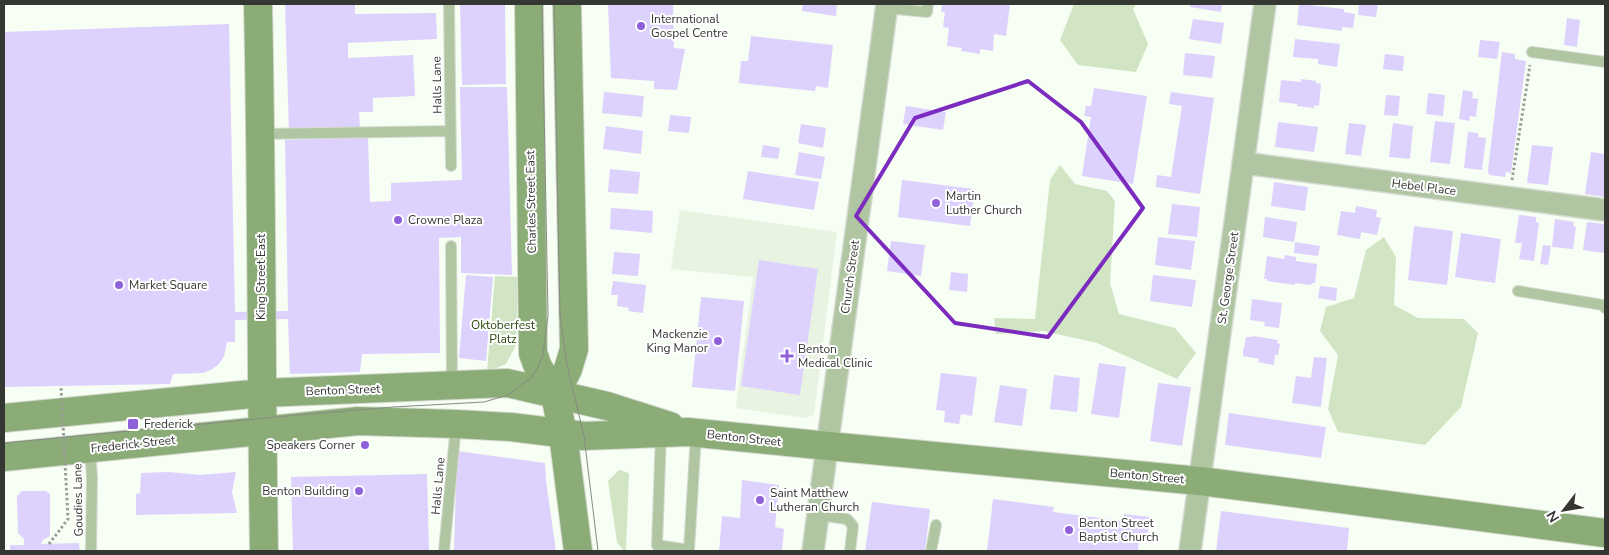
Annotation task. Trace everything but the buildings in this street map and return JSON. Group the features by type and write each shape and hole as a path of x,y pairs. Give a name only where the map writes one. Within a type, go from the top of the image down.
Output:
{"main road":[{"name":"King Street East","path":"258,4 261,134 264,551"},
{"name":"Charles Street East","path":"529,4 533,353 538,367 555,395 563,434 578,551"},
{"path":"555,395 568,369 574,349 567,4"},
{"path":"506,383 524,369 533,353"},
{"name":"Benton Street","path":"262,392 506,383 607,406 692,432"},
{"path":"4,418 262,392"},
{"name":"Benton Street","path":"262,430 358,421 511,427 584,436 692,432 1200,480 1605,533"},
{"name":"Frederick Street","path":"4,457 262,430"}],"street":[{"name":"St. George Street","path":"1190,551 1265,4"},
{"name":"Church Street","path":"813,551 887,6"},
{"name":"Hebel Place","path":"1243,163 1605,210"}],"lane":[{"name":"Halls Lane","path":"449,4 451,166"},
{"path":"887,6 927,12 928,4"},
{"path":"1532,52 1605,62"},
{"path":"261,134 450,131"},
{"path":"451,246 452,386"},
{"path":"1518,291 1603,305 1605,308"},
{"name":"Halls Lane","path":"444,551 456,424"},
{"path":"661,433 656,545 689,550 692,432"},
{"name":"Goudies Lane","path":"90,448 92,551"},
{"path":"818,515 847,519 853,526 850,551"},
{"path":"931,551 936,525"}],"path":[{"path":"1510,198 1532,52"},
{"path":"49,544 68,519 61,386"}],"highlighted area":[{"path":"1028,81 1081,122 1143,208 1048,337 955,323 856,216 915,118"}],"shaded area":[{"path":"680,210 837,232 814,414 806,418 736,408 753,277 671,269"}],"green space":[{"path":"1074,4 1136,4 1133,9 1148,44 1136,72 1078,65 1060,40"},
{"path":"1060,165 1075,184 1107,191 1115,201 1110,283 1119,314 1175,328 1196,353 1177,379 1097,343 1043,331 996,334 994,318 1035,319 1050,180"},
{"path":"1384,237 1396,257 1394,305 1418,318 1464,319 1478,333 1461,407 1425,445 1338,432 1328,409 1338,355 1320,331 1326,307 1354,298 1366,250"},
{"name":"Oktoberfest Platz","path":"495,276 518,277 516,345 506,364 487,372"},
{"path":"619,470 629,473 626,551 617,542 608,481"}],"tram line":[{"path":"4,443 287,416 484,402 508,395 531,378 543,355 548,316 542,4"},
{"path":"554,4 560,316 567,365 584,436 598,551"}],"place":[{"name":"International Gospel Centre","path":"641,26"},
{"name":"Martin Luther Church","path":"936,203"},
{"name":"Crowne Plaza","path":"398,220"},
{"name":"Market Square","path":"119,285"},
{"name":"Mackenzie King Manor","path":"718,341"},
{"name":"Benton Medical Clinic","path":"787,356"},
{"name":"Frederick","path":"133,424"},
{"name":"Speakers Corner","path":"365,445"},
{"name":"Benton Building","path":"359,491"},
{"name":"Saint Matthew Lutheran Church","path":"760,500"},
{"name":"Benton Street Baptist Church","path":"1069,530"}]}
